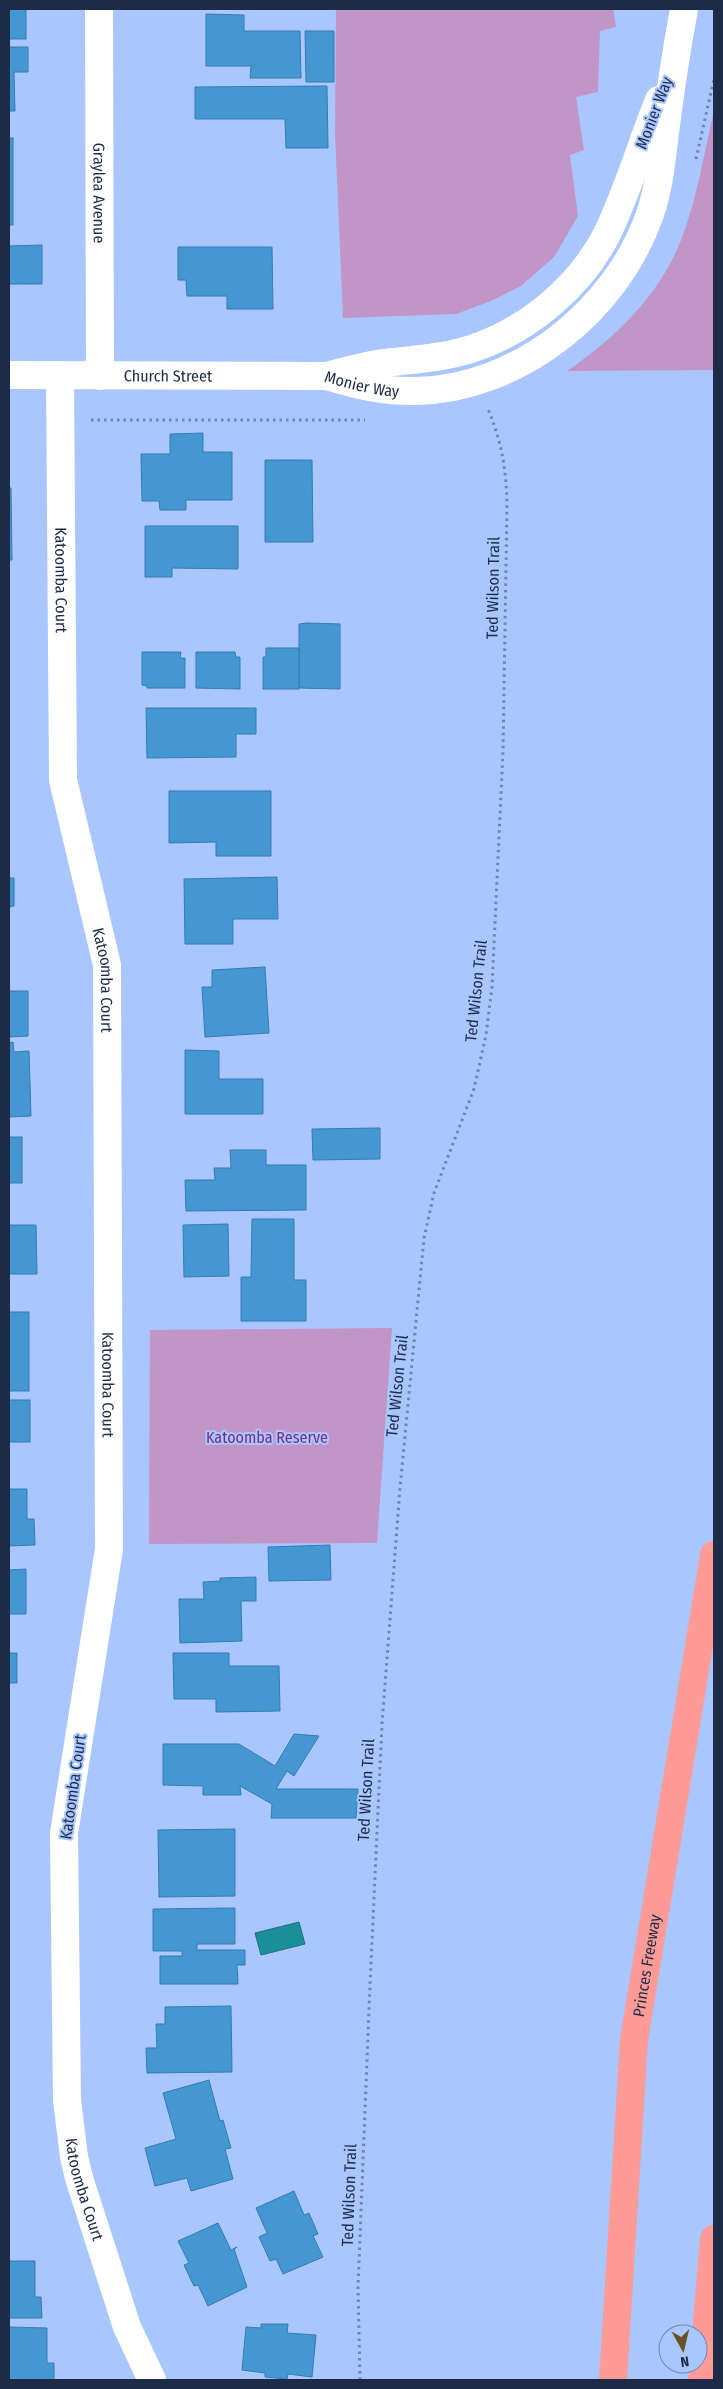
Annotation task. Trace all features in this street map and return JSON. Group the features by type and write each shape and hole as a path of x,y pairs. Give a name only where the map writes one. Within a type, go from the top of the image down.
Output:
{"highway":[{"name":"Princes Freeway","path":"613,2380 634,2040 714,1555"},
{"path":"702,2380 714,2239"}],"street":[{"name":"Graylea Avenue","path":"99,9 100,376"},
{"name":"Monier Way","path":"327,376 364,366 438,357 473,349 520,326 553,302 579,274 606,236 675,58 684,9"},
{"name":"Church Street","path":"9,375 327,376"},
{"name":"Katoomba Court","path":"60,376 63,780 107,965 109,1549 64,1833 67,2100 74,2157 79,2178 127,2327 152,2380"}],"path":[{"name":"Ted Wilson Trail","path":"360,2380 358,2287 369,2004 382,1724 400,1488 424,1238 434,1193 474,1089 486,1035 492,987 503,751 507,504 506,466 499,435 487,406"},
{"path":"92,420 374,420"}],"green space":[{"path":"336,9 613,9 616,27 600,31 598,92 576,97 584,150 570,155 578,216 554,257 521,286 491,301 456,314 343,318 335,133"},
{"path":"714,111 714,370 567,371 602,345 634,314 661,279 672,260 687,224"},
{"name":"Katoomba Reserve","path":"392,1328 377,1543 149,1544 150,1330"}],"shaded area":[{"path":"299,1922 305,1944 261,1955 255,1933"}],"building":[{"path":"9,9 26,9 26,39 9,39"},
{"path":"206,14 244,15 244,31 300,31 301,78 250,78 251,66 206,66"},
{"path":"305,31 334,31 334,82 306,82"},
{"path":"9,47 28,47 28,72 14,72 15,111 9,111"},
{"path":"327,86 328,148 286,148 285,119 195,119 195,87"},
{"path":"9,138 13,138 13,225 9,225"},
{"path":"42,245 42,284 9,284 9,246"},
{"path":"178,247 272,247 273,309 227,309 227,296 187,296 186,280 178,280"},
{"path":"203,433 203,452 232,452 232,500 186,500 186,510 160,510 159,501 142,501 141,454 170,454 170,434"},
{"path":"265,460 312,460 313,542 265,542"},
{"path":"9,488 11,488 12,560 9,560"},
{"path":"145,526 238,526 238,569 172,568 172,577 145,577"},
{"path":"299,624 340,624 340,689 299,688"},
{"path":"266,648 299,648 299,689 263,689 263,657 266,657"},
{"path":"142,652 181,652 180,658 185,658 185,688 147,688 147,686 142,685"},
{"path":"196,652 235,652 236,657 240,657 240,689 196,688"},
{"path":"146,708 256,708 256,734 236,734 236,757 147,758"},
{"path":"169,791 271,791 271,856 216,856 216,842 169,843"},
{"path":"277,877 278,919 233,919 233,944 185,944 184,879"},
{"path":"9,878 14,878 14,906 9,907"},
{"path":"265,967 269,1033 205,1037 202,987 212,987 212,970"},
{"path":"9,991 28,991 28,1036 9,1037"},
{"path":"13,1042 14,1052 29,1051 31,1116 9,1117 9,1043"},
{"path":"185,1050 219,1051 219,1079 263,1079 263,1114 185,1114"},
{"path":"380,1128 380,1159 313,1160 312,1129"},
{"path":"9,1137 22,1137 22,1183 9,1183"},
{"path":"230,1150 266,1150 266,1165 306,1165 306,1210 186,1211 185,1180 215,1180 214,1168 231,1168"},
{"path":"252,1219 294,1219 294,1280 306,1280 306,1321 241,1321 241,1277 251,1277"},
{"path":"228,1224 229,1276 184,1277 183,1225"},
{"path":"9,1225 36,1225 37,1274 9,1274"},
{"path":"9,1312 29,1312 29,1391 9,1391"},
{"path":"9,1400 30,1400 30,1442 9,1442"},
{"path":"9,1489 27,1489 27,1519 34,1519 35,1545 9,1546"},
{"path":"330,1545 331,1580 269,1581 268,1547"},
{"path":"26,1569 26,1614 9,1614 9,1570"},
{"path":"256,1577 256,1601 241,1601 242,1641 180,1643 179,1599 204,1599 203,1582 220,1581 220,1578"},
{"path":"9,1653 17,1653 17,1683 9,1683"},
{"path":"173,1653 229,1653 229,1666 279,1666 280,1711 216,1712 216,1699 174,1699"},
{"path":"294,1734 319,1736 294,1776 287,1771 276,1789 358,1789 356,1818 271,1818 272,1804 240,1786 241,1795 203,1795 203,1786 163,1785 163,1744 239,1744 275,1766"},
{"path":"235,1829 235,1896 159,1897 158,1830"},
{"path":"235,1908 235,1944 197,1944 197,1950 245,1950 245,1965 237,1965 238,1984 160,1984 160,1956 182,1956 182,1951 153,1951 153,1909"},
{"path":"231,2006 232,2072 147,2073 146,2048 157,2048 156,2024 165,2024 165,2007"},
{"path":"209,2080 220,2121 223,2120 231,2148 225,2149 233,2179 191,2191 187,2178 155,2186 145,2148 176,2139 163,2093"},
{"path":"294,2191 304,2215 309,2213 318,2234 313,2236 323,2257 283,2274 276,2259 270,2261 259,2237 267,2233 256,2208"},
{"path":"218,2223 231,2250 237,2247 234,2249 247,2287 208,2306 198,2285 194,2286 184,2265 189,2263 178,2241"},
{"path":"9,2261 35,2261 35,2297 41,2297 42,2318 9,2318"},
{"path":"261,2324 288,2324 287,2333 316,2335 312,2377 288,2374 287,2379 265,2377 265,2373 242,2370 246,2327 261,2328"},
{"path":"9,2327 47,2328 47,2363 54,2363 54,2380 9,2380"}]}
